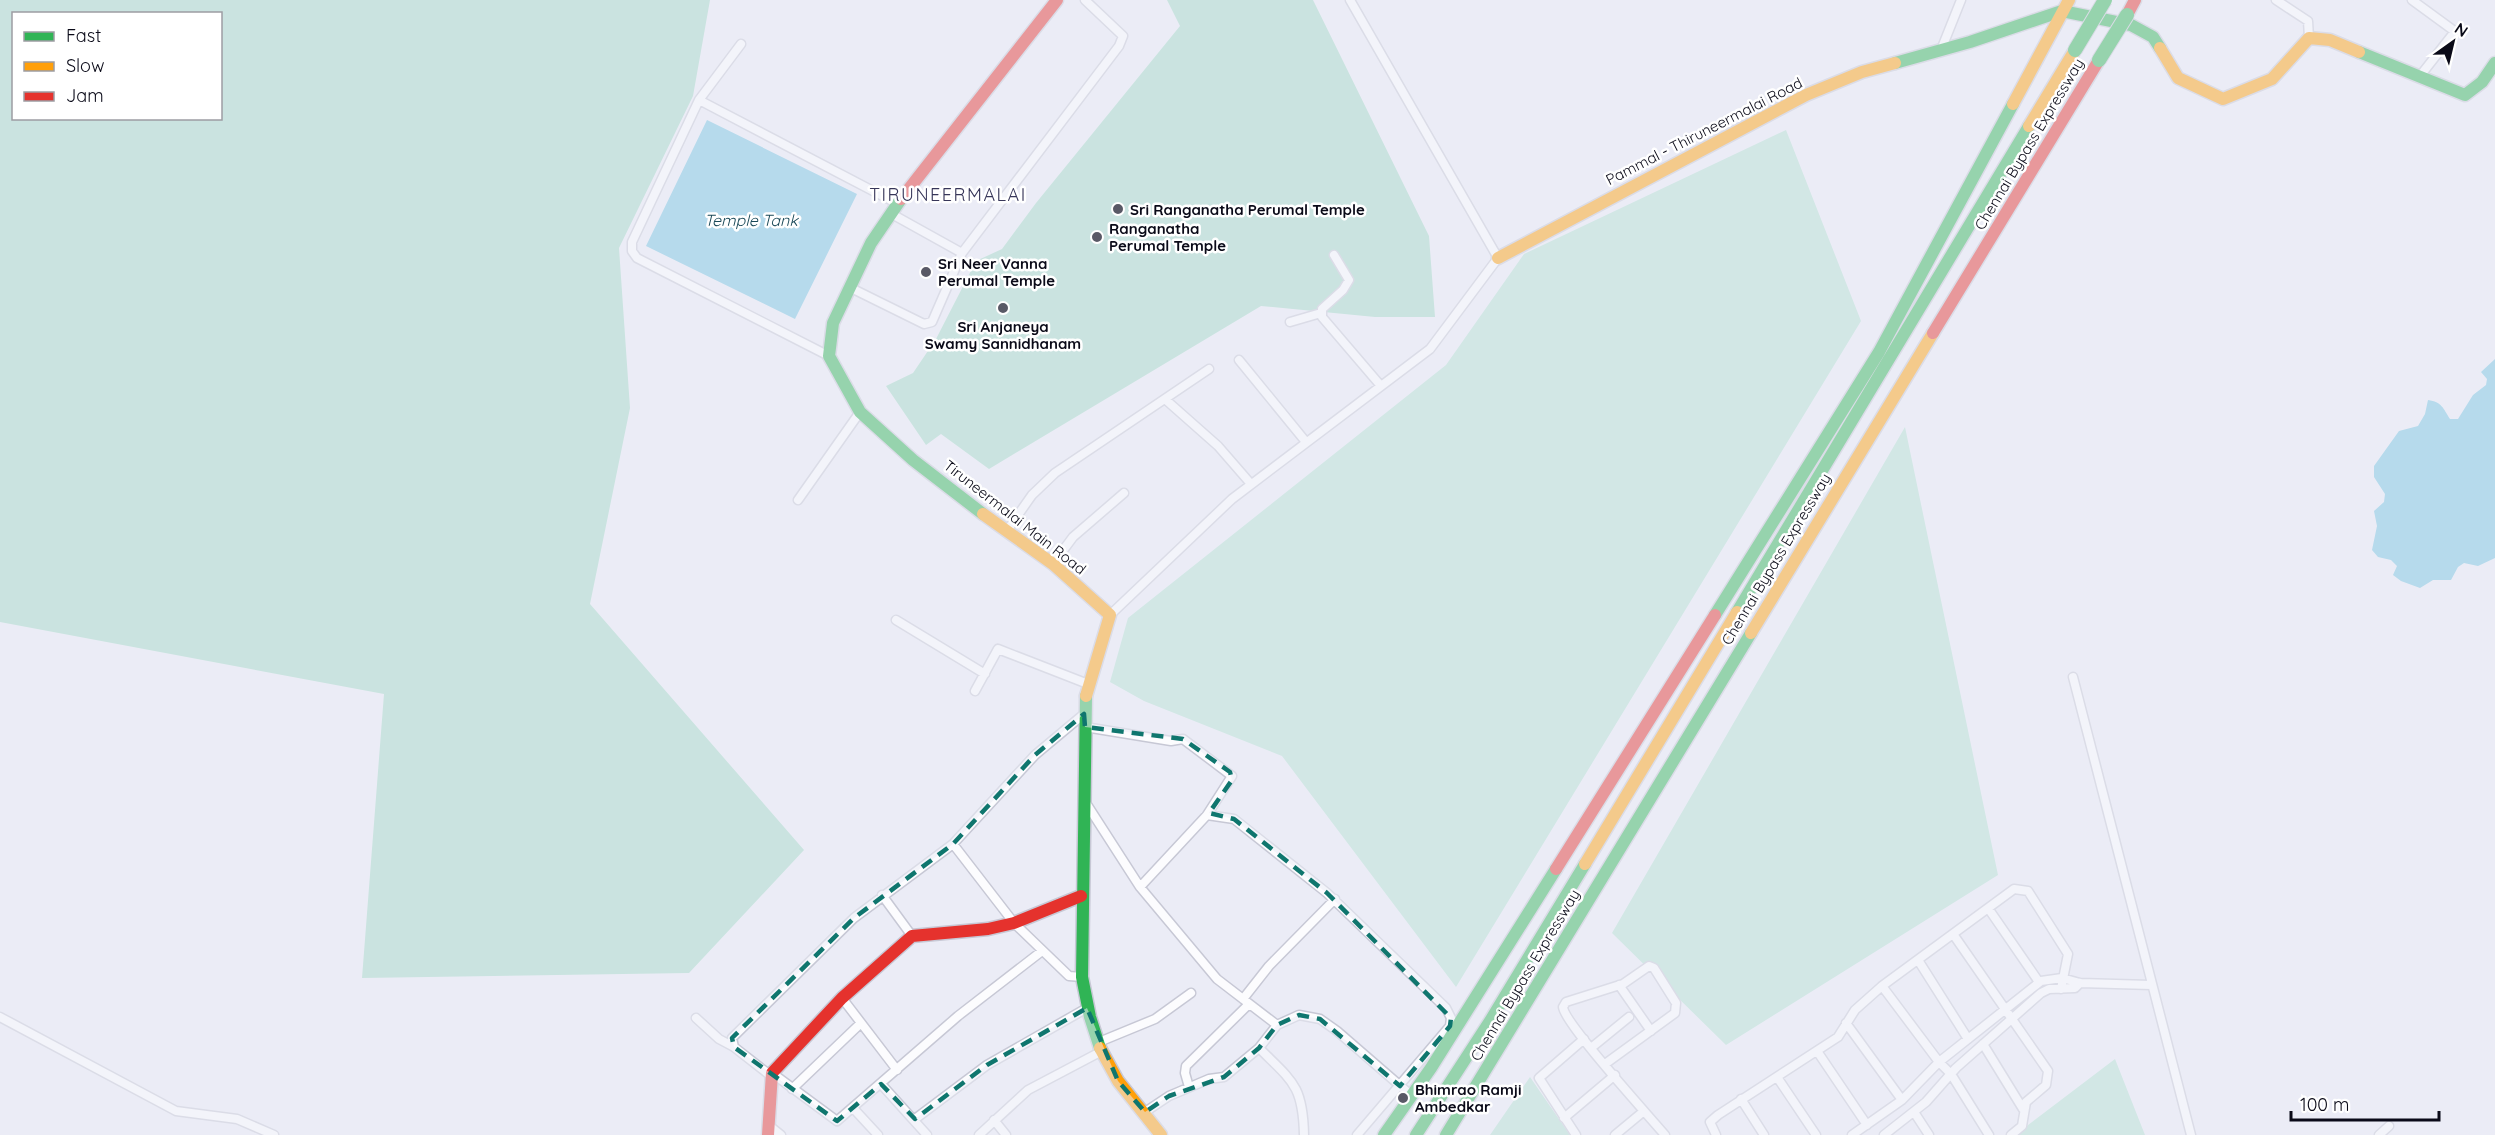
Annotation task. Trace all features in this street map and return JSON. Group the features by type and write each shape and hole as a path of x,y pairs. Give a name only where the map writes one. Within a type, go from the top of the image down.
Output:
{"main road":[{"path":"829,356 833,323 871,243 893,208 1058,0"},
{"name":"Chennai Bypass Expressway","path":"1416,1135 1502,1000 1922,291 2105,0"},
{"name":"Chennai Bypass Expressway","path":"1446,1135 2135,0"},
{"path":"1922,291 2065,6"},
{"name":"Pammal - Thiruneermalai Road","path":"1498,258 1806,95 1862,72 1941,50 2065,6 2131,25 2152,37 2178,78 2223,99 2272,79 2309,38"},
{"path":"2309,38 2330,40 2466,95 2482,82 2495,63"},
{"name":"Tiruneermalai Main Road","path":"829,356 860,412 914,460 1006,532 1053,564 1110,615"},
{"path":"1384,1135 1412,1096 1882,358"},
{"path":"1110,615 1088,684 1085,720 1082,797 1082,976 1087,1008 1101,1046 1118,1081 1145,1112 1159,1134"},
{"path":"773,1132 771,1075 842,998 912,936 988,929 1014,923 1081,896"}],"street":[{"path":"849,287 928,325 932,322 962,253 1119,46 1123,36 1085,0"},
{"path":"1110,615 1232,499 1430,349 1498,258 1350,0"},
{"path":"1941,50 1961,0"},
{"path":"2277,0 2308,21 2309,38"},
{"path":"2412,0 2453,30 2453,34 2420,76"},
{"path":"741,44 699,100 632,242 632,251 637,258 829,356"},
{"path":"699,100 893,208 962,253"},
{"path":"1290,322 1321,312 1343,290 1349,280 1335,255"},
{"path":"1321,312 1381,386"},
{"path":"1239,360 1306,442"},
{"path":"1006,532 1032,495 1055,473 1209,369"},
{"path":"1166,400 1218,446 1251,484"},
{"path":"798,500 860,412"},
{"path":"1053,564 1073,537 1124,493"},
{"path":"896,620 985,674"},
{"path":"975,692 998,649 1088,684"},
{"path":"2073,677 2191,1135"},
{"path":"734,1047 732,1038 854,918 882,895 926,866 952,844 1035,755 1085,720 1171,741 1183,740 1230,772 1232,780 1207,814 1140,887"},
{"path":"1082,797 1140,887 1217,979 1276,1025"},
{"path":"1207,814 1234,819 1335,899 1446,1008 1451,1018 1450,1026 1357,1135"},
{"path":"952,844 1014,923 1069,976 1082,976"},
{"path":"1716,1135 1710,1122 1741,1099 1838,1037 1855,1010 1882,986 2014,889 2028,891 2065,946 2068,961 2061,989"},
{"path":"882,895 912,936"},
{"path":"1190,1087 1185,1073 1186,1066 1246,1002 1269,966 1335,899"},
{"path":"1988,908 2039,982"},
{"path":"1953,934 2049,1075 2043,1089 2029,1099 2023,1109 2022,1126 2011,1135"},
{"path":"696,1018 719,1039 734,1047 837,1121 958,1016 1042,951"},
{"path":"1918,960 1968,1038"},
{"path":"1605,1064 1675,1013 1678,1006 1657,972 1650,966 1619,986 1566,1002 1563,1012 1591,1048 1665,1135"},
{"path":"1852,1135 1902,1101 1939,1062 2039,982 2062,978 2080,983 2151,985"},
{"path":"1878,1117 1886,1134 1914,1112 1983,1044 2045,990 2075,988 2080,983"},
{"path":"1619,986 1651,1031"},
{"path":"1882,986 1939,1062 1951,1074 1989,1135"},
{"path":"979,1135 1028,1090 1101,1046 1155,1019 1191,993"},
{"path":"842,998 897,1070"},
{"path":"915,1119 987,1065 1087,1008"},
{"path":"1145,1112 1169,1096 1224,1077 1259,1048 1276,1025 1299,1015 1320,1019 1412,1096"},
{"path":"0,1017 176,1112 237,1119 274,1135"},
{"path":"1591,1048 1629,1017"},
{"path":"792,1089 861,1023"},
{"path":"1846,1023 1902,1101"},
{"path":"1576,1135 1539,1078 1584,1039"},
{"path":"1983,1044 2023,1109"},
{"path":"1259,1048 1295,1085 1303,1109 1304,1135"},
{"path":"1817,1051 1867,1125"},
{"path":"1564,1118 1615,1075"},
{"path":"1777,1077 1816,1135"},
{"path":"881,1084 915,1119 927,1135"},
{"path":"1741,1099 1764,1135"},
{"path":"853,1108 878,1135"},
{"path":"1615,1135 1644,1111"},
{"path":"1914,1112 1929,1135"},
{"path":"994,1120 1006,1135"},
{"path":"2379,1135 2390,1126"}],"highlighted area":[{"path":"1084,714 1085,727 1183,739 1230,772 1232,780 1209,813 1234,819 1327,893 1451,1018 1450,1026 1400,1086 1320,1019 1299,1015 1277,1025 1259,1048 1224,1077 1169,1096 1145,1112 1118,1081 1087,1008 987,1065 915,1119 881,1084 837,1121 734,1047 732,1038 854,918 953,844 1035,755"}],"green space":[{"path":"0,0 710,0 693,96 619,248 630,408 590,604 804,850 689,973 362,978 384,694 0,622"},
{"path":"1167,0 1313,0 1429,236 1435,317 1375,317 1261,306 989,469 941,434 926,445 886,386 913,373 936,339 976,261 1002,249 1036,203 1180,26"},
{"path":"1786,130 1861,321 1456,987 1282,756 1144,701 1110,682 1128,618 1446,365 1524,254"},
{"path":"1905,427 1998,875 1726,1045 1612,933"},
{"path":"2115,1059 2145,1135 2015,1135"},
{"path":"1530,1077 1570,1135 1490,1135"}],"water":[{"name":"Temple Tank","path":"707,120 857,194 795,319 646,246"},
{"path":"2495,359 2495,558 2478,566 2464,563 2458,567 2451,580 2433,580 2420,588 2401,581 2393,575 2397,566 2391,560 2378,557 2372,550 2377,526 2374,511 2384,502 2385,494 2374,477 2374,466 2399,431 2418,426 2425,414 2428,400 2439,404 2450,419 2458,419 2473,395 2486,385 2487,379 2481,372"}],"traffic: fast":[{"path":"2075,50 2105,0"},
{"path":"1895,63 1970,42 2062,11 2131,25 2153,37 2160,48"},
{"path":"2099,60 2127,15"},
{"path":"2359,52 2465,95 2482,82 2495,63"},
{"path":"1715,615 1879,352 2013,104"},
{"path":"1737,612 2029,126"},
{"path":"901,199 871,243 833,323 829,356 860,412 913,460 983,514"},
{"path":"1446,1135 1751,633"},
{"path":"1086,696 1082,977 1090,1017 1100,1048"},
{"path":"1416,1135 1490,1021 1585,864"},
{"path":"1384,1135 1431,1068 1556,869"}],"traffic: slow":[{"path":"2013,104 2069,0"},
{"path":"2160,48 2178,78 2223,99 2272,79 2309,38 2330,40 2359,52"},
{"path":"2029,126 2075,50"},
{"path":"1498,258 1806,95 1862,72 1895,63"},
{"path":"1751,633 1933,333"},
{"path":"983,514 1053,564 1110,615 1086,696"},
{"path":"1585,864 1737,612"},
{"path":"1100,1048 1118,1081 1161,1135"}],"traffic: jam":[{"path":"901,199 1057,0"},
{"path":"2127,15 2135,0"},
{"path":"1933,333 2099,60"},
{"path":"1556,869 1715,615"},
{"path":"768,1135 772,1073 842,998 912,936 988,929 1014,923 1081,896"}],"place":[{"name":"Sri Ranganatha Perumal Temple","path":"1118,209"},
{"name":"Ranganatha Perumal Temple","path":"1097,237"},
{"name":"Sri Neer Vanna Perumal Temple","path":"926,272"},
{"name":"Sri Anjaneya Swamy Sannidhanam","path":"1003,308"},
{"name":"Bhimrao Ramji Ambedkar","path":"1403,1098"}],"district":[{"name":"TIRUNEERMALAI","path":"948,194"}]}
